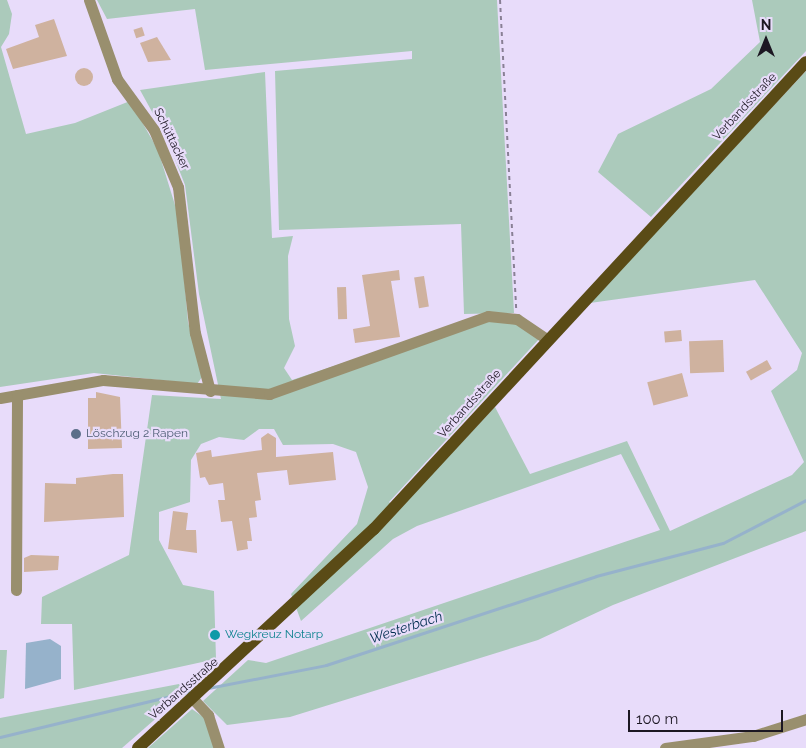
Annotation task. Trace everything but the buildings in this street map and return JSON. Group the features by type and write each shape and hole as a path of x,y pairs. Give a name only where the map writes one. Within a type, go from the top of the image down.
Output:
{"main road":[{"name":"Verbandsstraße","path":"138,748 203,692 374,529 806,62"}],"street":[{"name":"Schüttacker","path":"89,0 117,79 154,130 178,187 192,315 210,391"},
{"path":"0,398 103,380 210,391 269,394 478,318 517,318 548,340"},
{"path":"16,590 17,396"},
{"path":"203,692 208,715 219,748"},
{"path":"665,748 753,736 806,719"}],"path":[{"path":"500,0 517,318"}],"green space":[{"path":"0,0 7,0 12,14 9,34 1,47 26,134 75,123 130,101 158,150 179,218 188,322 202,377 197,384 94,373 0,387"},
{"path":"97,0 497,0 514,313 464,314 461,224 279,230 275,71 412,59 412,51 205,70 195,9 107,19"},
{"path":"752,0 806,0 806,51 651,217 598,172 618,134 711,89 760,42"},
{"path":"806,71 806,531 613,605 538,640 290,717 227,725 203,701 248,660 266,663 660,530 621,454 417,526 393,539 301,621 291,594 357,524 368,487 356,452 333,444 283,445 274,429 259,429 244,440 219,437 201,444 191,460 190,502 159,512 159,540 183,585 214,591 216,659 74,690 72,624 41,624 42,597 129,555 152,395 221,399 199,294 185,185 167,139 140,90 265,72 272,238 293,236 288,256 289,319 295,346 284,368 292,380 478,318 509,320 540,338 389,502 398,510 495,407 530,474 627,441 670,531 792,475 804,462 771,391 797,370 802,353 755,280 590,303"},
{"path":"0,650 7,650 4,698 0,699"},
{"path":"200,680 122,748 0,748 0,718"},
{"path":"192,709 206,719 216,748 148,748"}],"water":[{"path":"50,639 61,646 61,679 25,689 26,643"}],"waterway":[{"name":"Westerbach","path":"208,688 326,665 596,576 723,543 806,500"},
{"name":"Westerbach","path":"0,737 192,691"}],"place":[{"name":"Löschzug 2 Rapen","path":"76,434"},
{"name":"Wegkreuz Notarp","path":"215,635"}]}
